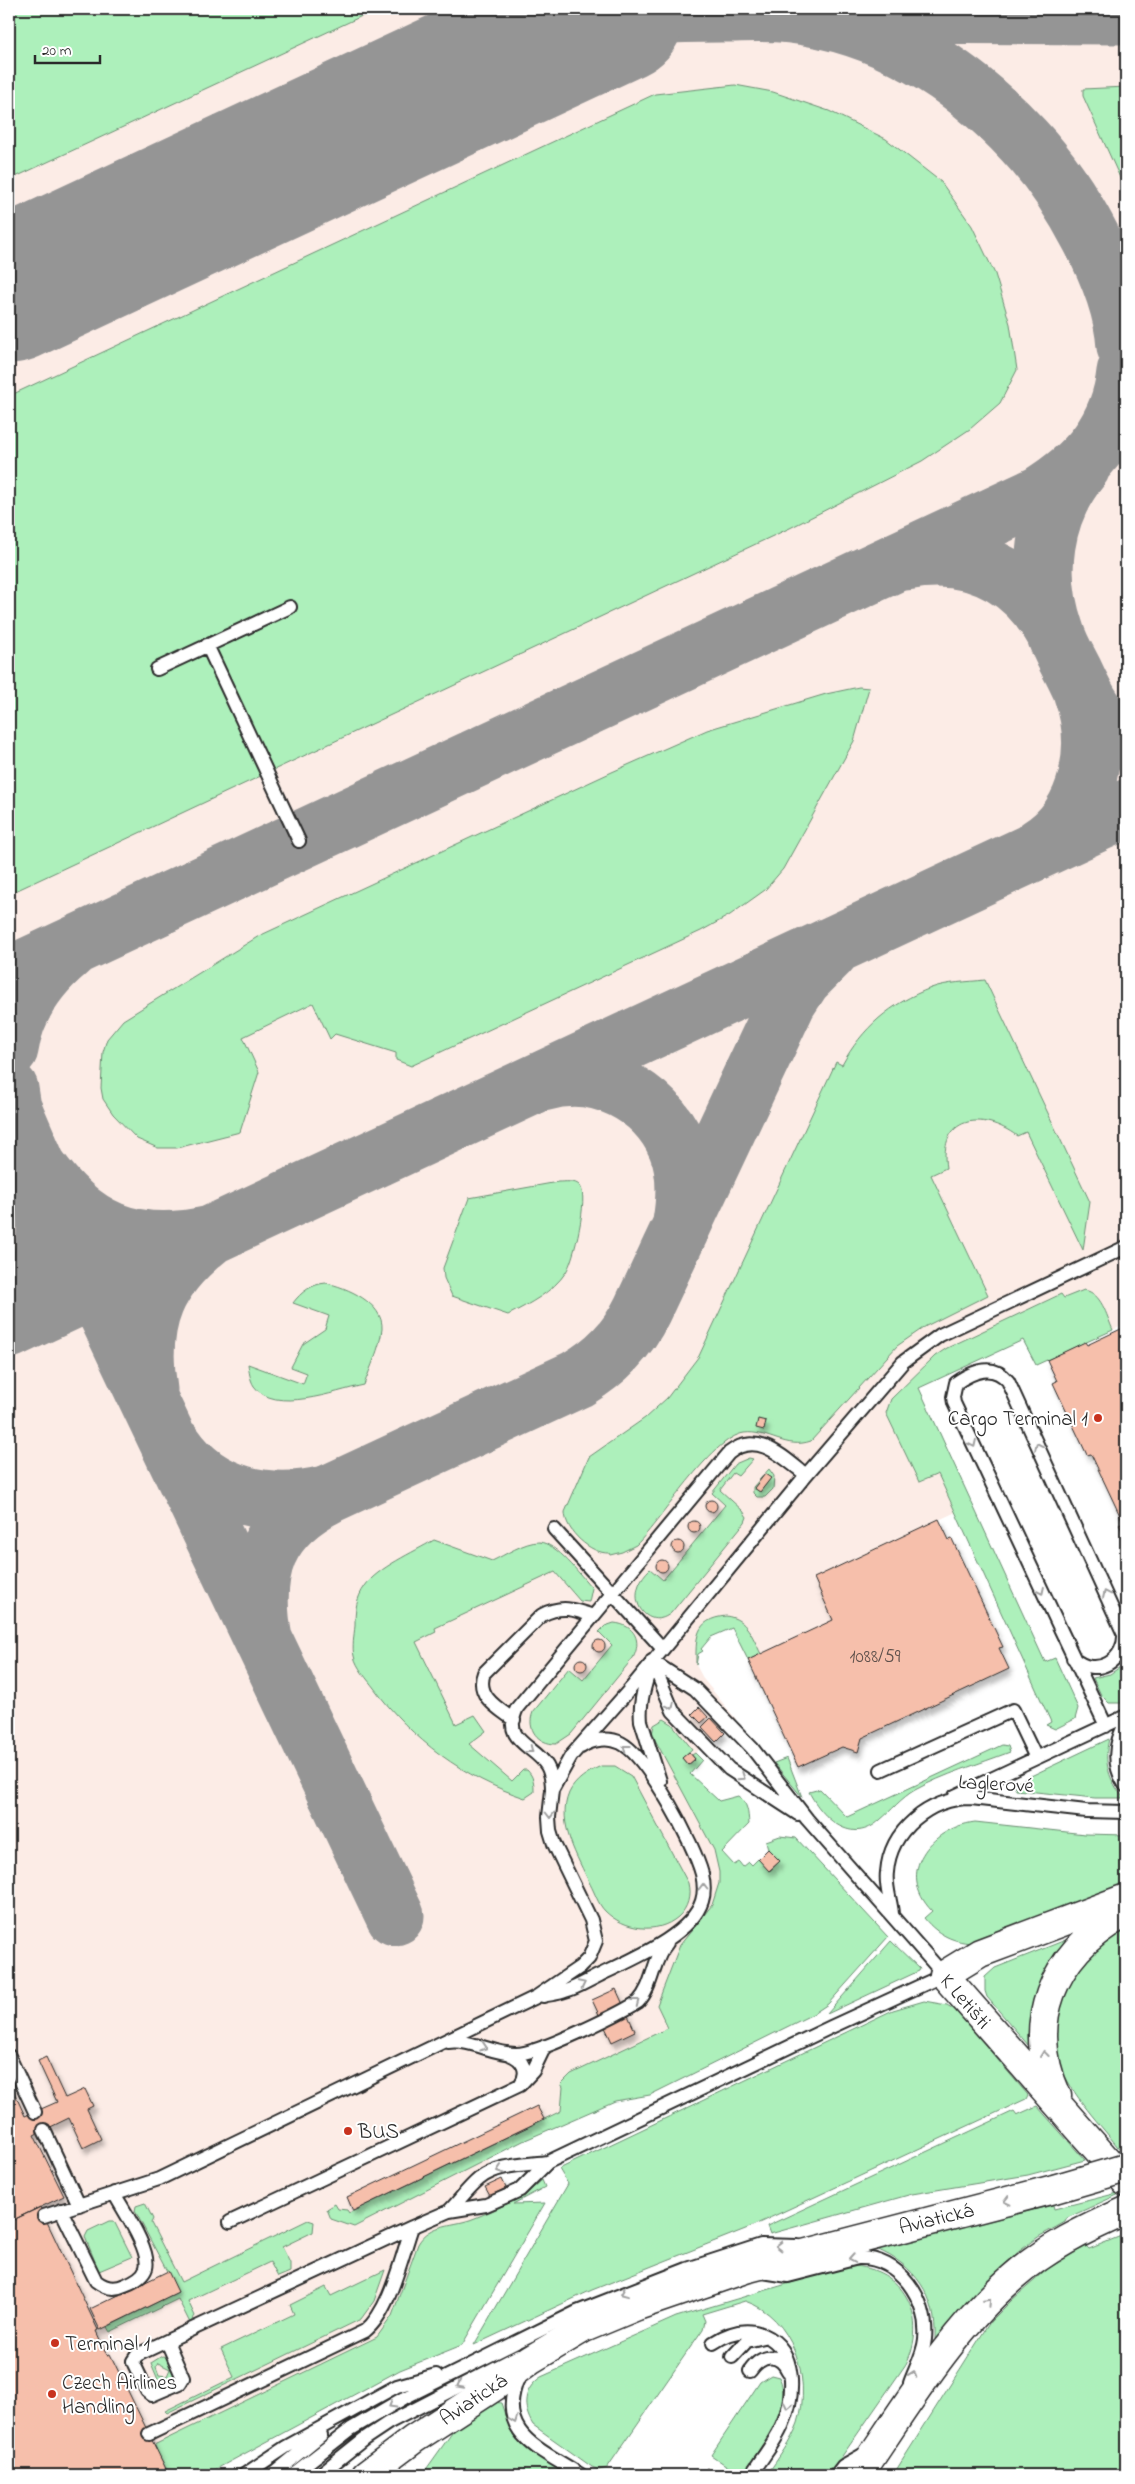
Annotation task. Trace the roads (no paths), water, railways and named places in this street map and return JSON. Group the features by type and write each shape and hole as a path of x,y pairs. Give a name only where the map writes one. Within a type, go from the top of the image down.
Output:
{"main road":[{"path":"944,1976 984,1965 1124,1910"},
{"path":"1067,2115 1051,2083 1046,2066 1043,2030 1047,2004 1057,1978 1077,1948 1124,1910"},
{"name":"K Letišti","path":"944,1976 1126,2182"},
{"name":"Aviatická","path":"366,2475 414,2439 494,2388 530,2360 584,2328 637,2306 745,2269 1054,2189 1126,2168"},
{"path":"859,2475 937,2364 984,2306 1012,2278 1040,2256 1087,2228 1126,2211"}],"lane":[{"path":"157,669 290,606"},
{"path":"207,645 299,841"},
{"path":"552,1790 571,1756 663,1649 887,1379 920,1348 940,1335 1126,1247"},
{"path":"1071,1656 1083,1665 1090,1667 1114,1661 1122,1651 1125,1635 1008,1381 998,1372 992,1369 984,1369 963,1378 956,1384 952,1397 954,1403 1071,1656 1106,1726"},
{"path":"44,2216 159,2179 536,1997 580,1967 589,1958 596,1941 591,1920 554,1844 549,1817 552,1790 547,1766 515,1735 515,1714 611,1593 736,1448 744,1445 765,1446 773,1449 806,1475"},
{"path":"554,1529 663,1649"},
{"path":"515,1714 487,1698 481,1686 484,1673 542,1615 554,1608 575,1609 593,1616"},
{"path":"652,1661 641,1701 640,1712 641,1721 664,1795"},
{"path":"652,1661 695,1689 752,1748 806,1819"},
{"path":"652,1661 673,1711 723,1763 729,1769 806,1819"},
{"path":"881,1770 1013,1710 1036,1758"},
{"path":"939,1803 1126,1716"},
{"path":"1126,1723 1118,1741 1116,1752 1119,1772 1126,1786"},
{"path":"506,2053 526,2053 546,2046 638,2002 646,1994 659,1955 672,1937 697,1911 702,1902 704,1890 702,1872 664,1795 645,1766 620,1743 610,1740 591,1742 571,1756"},
{"name":"Laglerové","path":"892,1916 886,1882 890,1855 905,1829 920,1815 939,1803 954,1799 971,1798 1086,1811 1126,1812"},
{"name":"K Letišti","path":"806,1819 944,1976"},
{"path":"536,1997 566,1991 653,1949 672,1937"},
{"path":"449,2211 480,2178 502,2168 548,2162 831,2026 944,1976"},
{"path":"437,2044 466,2042 518,2058 524,2065 524,2078 520,2085"},
{"path":"230,2222 520,2085 534,2071 546,2046"},
{"path":"9,2056 35,2112"},
{"path":"44,2130 79,2205"},
{"path":"171,2339 169,2346 183,2378 180,2383 152,2395 146,2392 133,2360 138,2355 171,2339 412,2227 449,2211 486,2205 520,2190 548,2162"},
{"path":"61,2210 91,2276 107,2288 123,2286 141,2276 146,2270 146,2256 114,2193"},
{"path":"149,2434 365,2331 373,2324 383,2309 412,2227"},
{"path":"292,2475 351,2429 466,2366 577,2312 687,2269 761,2245 828,2246"},
{"path":"745,2269 788,2276 843,2260 870,2257 882,2261 901,2275 916,2294 920,2305 925,2340 897,2420"},
{"path":"319,2475 388,2424 439,2395 525,2353 584,2328"},
{"path":"713,2343 722,2337 742,2331 762,2334 771,2338 782,2348 791,2377 789,2401 782,2425 750,2475"},
{"path":"732,2357 747,2341 761,2337 771,2338"},
{"path":"750,2371 760,2359 773,2357 783,2362 791,2377"},
{"path":"530,2360 521,2371 512,2392 510,2406 513,2421 519,2431 529,2441 582,2475"},
{"path":"244,2475 286,2447 397,2386 466,2366"},
{"path":"272,2475 335,2424 364,2405"},
{"path":"836,2475 843,2466 880,2445"},
{"path":"251,2475 266,2461"}],"place":[{"name":"Cargo Terminal 1","path":"1098,1418"},
{"name":"BUS","path":"348,2131"},
{"name":"Terminal 1","path":"55,2343"},
{"name":"Czech Airlines Handling","path":"52,2394"}]}
